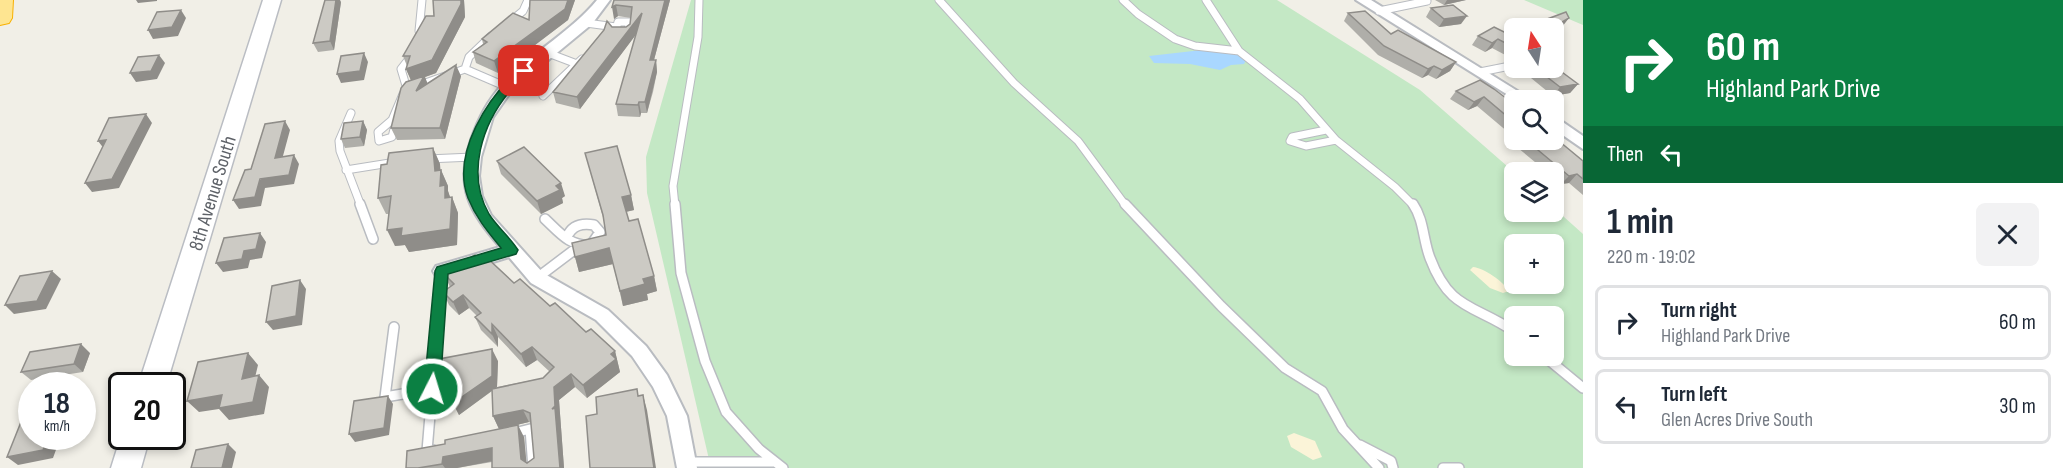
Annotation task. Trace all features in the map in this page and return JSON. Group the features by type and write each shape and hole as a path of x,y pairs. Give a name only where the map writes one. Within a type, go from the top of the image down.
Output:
{"highway":[{"path":"0,18 1,0"}],"street":[{"name":"8th Avenue South","path":"156,372 272,0"},
{"path":"604,0 586,23 507,87 486,116 473,157 471,176 474,196 484,218 537,278 602,315 639,351 660,381 677,416 687,465"},
{"path":"1362,0 1509,90"},
{"path":"1564,130 1583,144"},
{"path":"442,271 511,250"},
{"path":"126,468 132,450"}],"lane":[{"path":"407,89 401,69 413,53 422,22 422,0"},
{"path":"507,23 523,10 528,0"},
{"path":"699,0 698,37 675,167 674,208 677,247 686,292 714,388 726,412 778,466"},
{"path":"939,0 1014,84 1053,116 1078,141 1130,211 1221,306 1285,368 1308,380 1322,391 1343,429 1380,468"},
{"path":"1123,0 1175,39 1195,46 1239,51"},
{"path":"1206,0 1239,51 1300,99 1350,155 1388,181 1415,206 1421,216 1427,251 1449,294 1461,303 1504,323"},
{"path":"1379,11 1427,1"},
{"path":"586,23 617,27"},
{"path":"465,69 465,64 476,49 500,30"},
{"path":"543,96 589,52"},
{"path":"548,53 577,64"},
{"path":"1480,72 1504,67"},
{"path":"392,120 399,99 407,89 465,69 507,87"},
{"path":"351,113 339,141 346,170 373,238"},
{"path":"1326,130 1292,137 1290,141 1295,145 1306,146 1336,140"},
{"path":"417,160 473,157"},
{"path":"346,170 408,160"},
{"path":"545,219 567,237 569,242 578,247"},
{"path":"537,278 578,247 596,241 599,237 598,228 589,223 576,225 567,237"},
{"path":"439,448 427,451 442,271"},
{"path":"394,327 385,397 432,389"},
{"path":"1556,366 1583,388"},
{"path":"496,436 531,429 533,468"},
{"path":"1357,443 1379,452 1391,461 1393,468"},
{"path":"687,465 778,466"},
{"path":"1443,468 1459,468"}],"green space":[{"path":"691,0 1277,0 1420,90 1504,163 1504,222 1564,222 1564,217 1583,234 1583,468 711,468 647,193 646,157"},
{"path":"1524,0 1583,0 1583,25"}],"sand":[{"path":"1473,267 1493,276 1504,285 1504,293 1490,288 1470,270"},
{"path":"1294,433 1315,441 1322,457 1313,460 1291,447 1287,436"}],"water":[{"path":"1202,50 1234,52 1246,60 1244,64 1231,65 1220,70 1190,64 1154,63 1149,56"}],"building":[{"path":"325,0 336,0 330,41 313,43"},
{"path":"433,0 461,0 461,4 432,60 406,69 410,56 403,56 426,16 434,16"},
{"path":"530,0 568,0 565,9 494,61 473,52 487,42 482,39 513,13 529,20"},
{"path":"614,0 665,0 650,60 656,60 645,102 639,102 638,105 616,104 642,13 577,97 553,92 604,30 607,21 612,27 626,27 630,24 632,7 616,5 612,7"},
{"path":"1453,5 1467,16 1444,19 1431,8"},
{"path":"181,10 172,27 148,30 157,12"},
{"path":"1365,11 1391,34 1398,30 1456,62 1442,70 1434,66 1428,69 1384,46 1348,13"},
{"path":"1566,12 1569,18 1564,21 1564,18 1550,18"},
{"path":"1494,27 1504,32 1504,42 1498,39 1492,43 1478,36"},
{"path":"364,53 360,71 337,74 341,56"},
{"path":"159,55 151,71 130,73 138,57"},
{"path":"456,65 440,128 391,128 401,88 406,82 424,76 416,91"},
{"path":"1564,74 1578,84 1560,87 1548,78 1564,78"},
{"path":"1480,80 1504,97 1504,114 1484,97 1474,102 1456,91"},
{"path":"146,114 112,179 85,183 106,140 98,141 109,118"},
{"path":"285,121 275,158 294,155 289,175 260,179 255,197 233,200 245,170 251,169 265,124"},
{"path":"363,121 360,137 341,139 344,123"},
{"path":"1564,145 1583,161 1583,179 1577,174 1569,176 1564,172 1564,162 1552,162 1538,150 1564,150"},
{"path":"617,146 631,195 622,197 629,221 638,219 654,276 643,279 645,284 620,291 609,248 575,257 572,243 606,235 603,215 585,153"},
{"path":"524,147 561,183 556,186 560,190 537,201 497,161"},
{"path":"433,148 435,171 441,170 440,186 445,185 445,198 452,197 450,229 401,236 402,228 387,230 391,196 378,198 381,165 387,164 389,153"},
{"path":"260,233 256,249 244,251 242,259 216,263 224,238"},
{"path":"475,255 480,259 485,256 514,283 520,279 550,306 555,303 586,332 591,329 615,351 611,354 616,359 583,385 571,374 554,387 555,406 552,409 555,408 560,468 492,468 492,448 443,457 442,464 406,468 407,451 445,444 445,440 518,425 521,459 527,463 534,458 530,413 523,410 493,416 492,389 543,378 554,367 532,347 521,354 492,324 492,334 475,317 481,313 463,295 453,302 443,292 454,284 444,274"},
{"path":"52,271 37,301 5,305 20,276"},
{"path":"300,280 296,316 266,322 272,286"},
{"path":"81,344 74,364 21,372 30,352"},
{"path":"492,349 492,376 453,403 453,395 431,399 434,360"},
{"path":"248,353 242,379 259,375 253,402 219,408 222,395 187,401 198,362"},
{"path":"637,389 638,396 643,395 654,468 590,468 586,416 597,414 596,397"},
{"path":"388,396 384,428 349,434 354,401"},
{"path":"18,430 18,450 43,450 7,457"},
{"path":"228,444 222,468 191,468 196,450"}],"route":[{"path":"432,389 442,271 511,250 484,218 474,196 471,176 473,157 486,116 507,87 524,71"}]}
